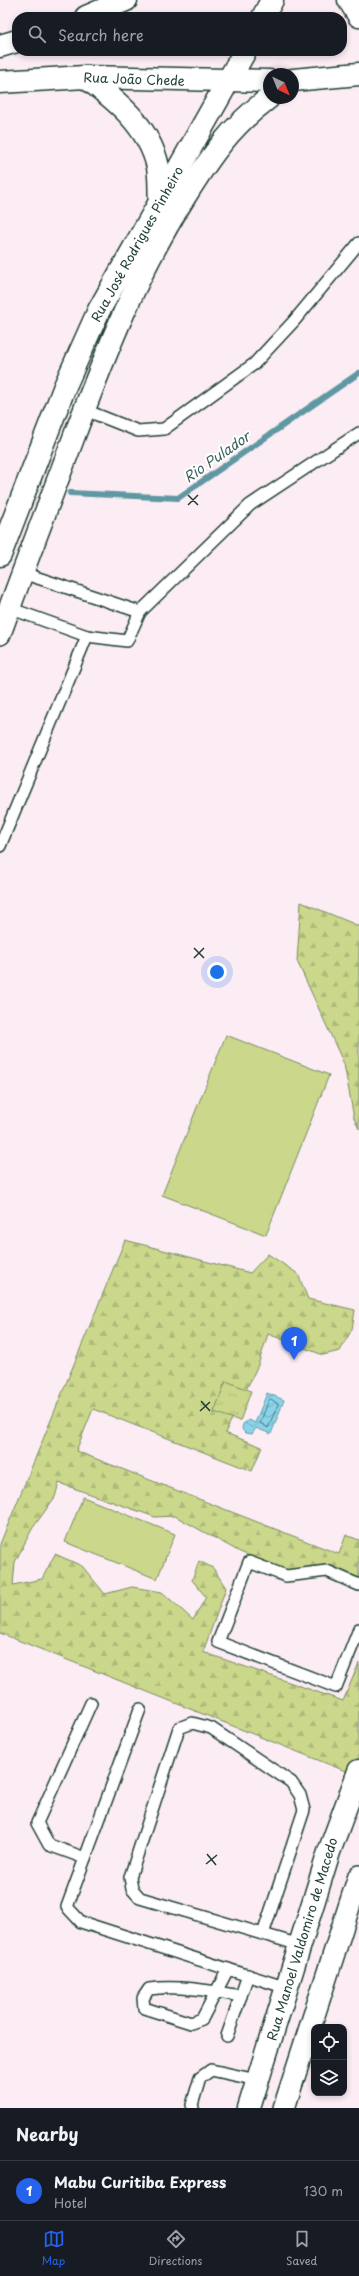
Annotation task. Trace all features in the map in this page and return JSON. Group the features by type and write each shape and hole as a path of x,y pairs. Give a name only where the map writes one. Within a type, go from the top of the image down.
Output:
{"main road":[{"path":"98,12 126,0"},
{"path":"266,12 272,0"},
{"path":"349,0 359,16"},
{"path":"0,46 12,43"},
{"name":"Rua José Rodrigues Pinheiro","path":"0,555 65,386 99,310 160,201 230,82 243,56"},
{"path":"299,79 359,74"},
{"path":"85,77 112,97 131,116 148,140 158,167 160,201"},
{"name":"Rua João Chede","path":"0,82 85,77 230,82 263,81"},
{"name":"Rua Manoel Valdomiro de Macedo","path":"249,2108 337,1827 359,1771"}],"street":[{"path":"0,634 85,410 133,289 162,234 219,145 238,124 263,103"},
{"path":"85,410 99,310"},
{"path":"284,2108 359,1876"}],"lane":[{"path":"85,410 138,431 164,429 254,364 294,321 359,243"},
{"path":"10,608 87,636 127,641 140,612 250,505 359,433"},
{"path":"23,573 140,612"},
{"path":"0,846 87,636"},
{"path":"359,1585 327,1571 286,1576 249,1562 218,1642 336,1687 359,1629"},
{"path":"85,1858 49,1845 37,1823 91,1703"},
{"path":"140,1709 67,1906 81,1922 287,1988"},
{"path":"264,1934 304,1810 300,1795 291,1782 212,1728 192,1723 179,1728 130,1877 132,1889 140,1898 300,1945"},
{"path":"228,1969 216,1992 202,2019 191,2023 144,2008 143,1998 149,1989 166,1987 216,1992 241,1996"},
{"path":"227,2036 248,1975"},
{"path":"193,2108 192,2105 200,2078 211,2070 257,2080"}],"green space":[{"path":"301,902 359,926 359,1129 354,1118 344,1064 297,961"},
{"path":"226,1035 329,1075 266,1235 162,1195"},
{"path":"125,1240 250,1273 268,1254 298,1274 308,1299 355,1310 352,1329 340,1351 323,1355 268,1334 258,1365 225,1433 262,1447 252,1471 93,1409 76,1451 339,1554 346,1535 359,1540 359,1579 326,1565 287,1570 240,1552 175,1516 155,1517 59,1483 55,1497 32,1529 15,1562 13,1585 42,1579 55,1554 82,1566 105,1594 132,1587 162,1592 193,1620 206,1597 192,1580 199,1561 213,1568 226,1588 203,1652 343,1701 359,1663 359,1758 353,1774 0,1633 0,1544"},
{"path":"226,1381 251,1391 240,1421 214,1412"},
{"path":"83,1497 175,1534 157,1579 65,1542"}],"water":[{"path":"267,1393 284,1400 271,1434 256,1428 252,1434 245,1433 242,1429 243,1424 249,1420 255,1423"}],"waterway":[{"name":"Rio Pulador","path":"70,493 178,498 359,373"}],"place":[{"name":"Mabu Curitiba Express","path":"294,1360"}]}
